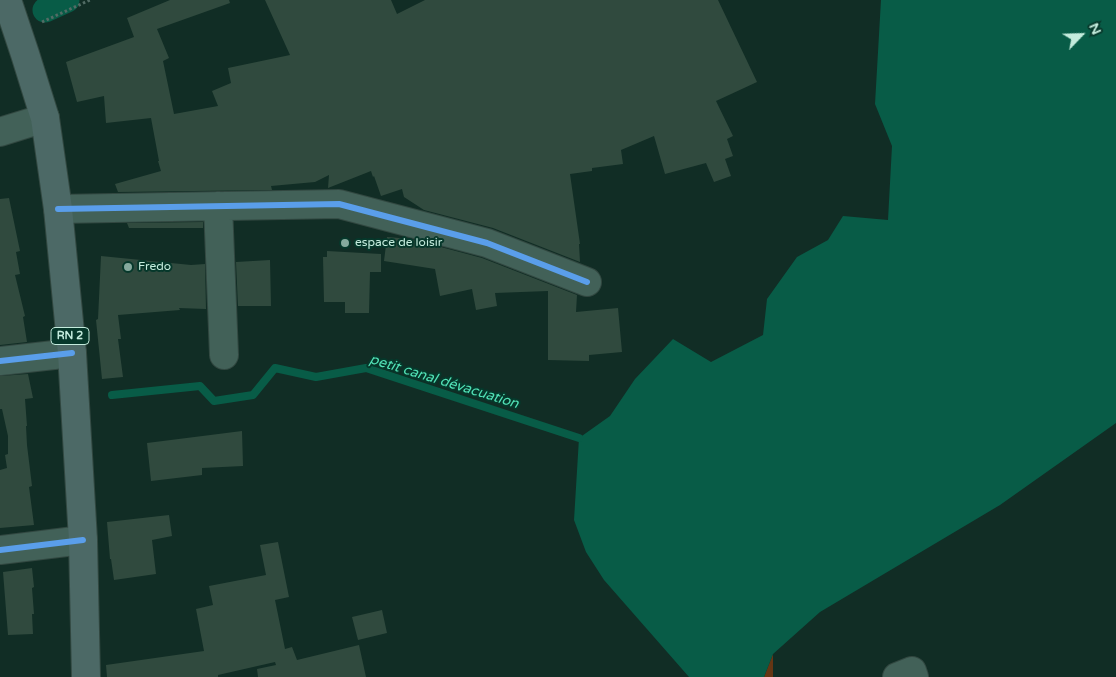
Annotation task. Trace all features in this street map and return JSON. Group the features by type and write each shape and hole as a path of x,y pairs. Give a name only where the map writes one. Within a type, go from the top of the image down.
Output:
{"main road":[{"name":"RN 2","path":"6,2 18,32 45,118 58,209 72,353 83,540 86,677"}],"street":[{"path":"0,132 45,118"},
{"path":"58,209 339,204 486,243 587,282"},
{"path":"218,206 224,355"},
{"path":"0,361 72,353"},
{"path":"0,550 83,540"},
{"path":"897,677 912,671 914,677"}],"path":[{"path":"18,32 90,0"}],"shaded area":[{"path":"881,0 1116,0 1116,423 1000,505 820,612 773,654 764,677 689,677 604,580 586,552 574,520 579,438 610,416 635,379 673,339 711,362 763,335 767,299 797,257 828,240 843,216 888,220 892,146 875,104"},
{"path":"773,654 773,677 764,677"}],"building":[{"path":"170,0 229,0 230,3 157,29 169,58 163,61 174,114 218,106 212,91 231,83 228,68 290,55 265,0 391,0 397,14 425,0 718,0 757,82 716,101 733,136 727,139 733,156 725,159 731,176 714,182 706,163 665,174 654,136 621,150 623,164 592,168 592,171 570,174 580,244 580,262 493,228 424,210 404,197 402,189 381,196 371,171 328,188 329,175 315,182 271,186 272,190 118,192 115,184 161,171 151,118 106,123 104,96 77,102 66,62 134,37 127,18"},
{"path":"9,198 20,251 16,252 20,274 15,275 25,316 23,317 27,342 0,345 0,199"},
{"path":"203,222 203,228 129,228 127,223"},
{"path":"387,237 411,239 482,258 577,295 576,312 618,308 622,352 589,355 589,361 548,360 548,291 495,293 497,306 476,310 472,289 440,296 435,269 384,261"},
{"path":"327,251 381,254 381,272 370,272 369,313 345,313 345,302 324,302 323,257 327,257"},
{"path":"101,256 191,265 205,264 206,309 179,308 180,310 118,315 121,339 118,339 123,377 102,379 96,320 98,319"},
{"path":"270,260 271,306 238,306 236,262"},
{"path":"28,374 33,398 25,399 26,426 32,486 29,487 34,525 0,528 0,470 7,468 5,455 8,454 8,436 2,409 0,409 0,376"},
{"path":"242,431 243,466 202,468 202,475 151,481 147,443"},
{"path":"169,515 172,536 152,540 156,574 114,580 107,522"},
{"path":"278,542 289,597 275,600 285,649 292,647 297,660 359,645 366,677 258,677 257,669 276,665 275,662 218,675 218,677 107,677 106,665 204,651 196,609 213,605 209,586 266,575 260,545"},
{"path":"32,568 34,587 32,588 33,634 8,635 3,572"},
{"path":"382,610 387,633 358,640 352,617"}],"waterway":[{"path":"45,10 67,0"},
{"name":"petit canal dévacuation","path":"112,395 200,386 214,401 253,395 275,368 316,377 366,368 579,438"}],"cycle path":[{"path":"58,209 339,204 487,243 587,282"},
{"path":"0,361 72,353"},
{"path":"0,550 83,540"}],"place":[{"name":"espace de loisir","path":"345,243"},
{"name":"Fredo","path":"128,267"}]}
